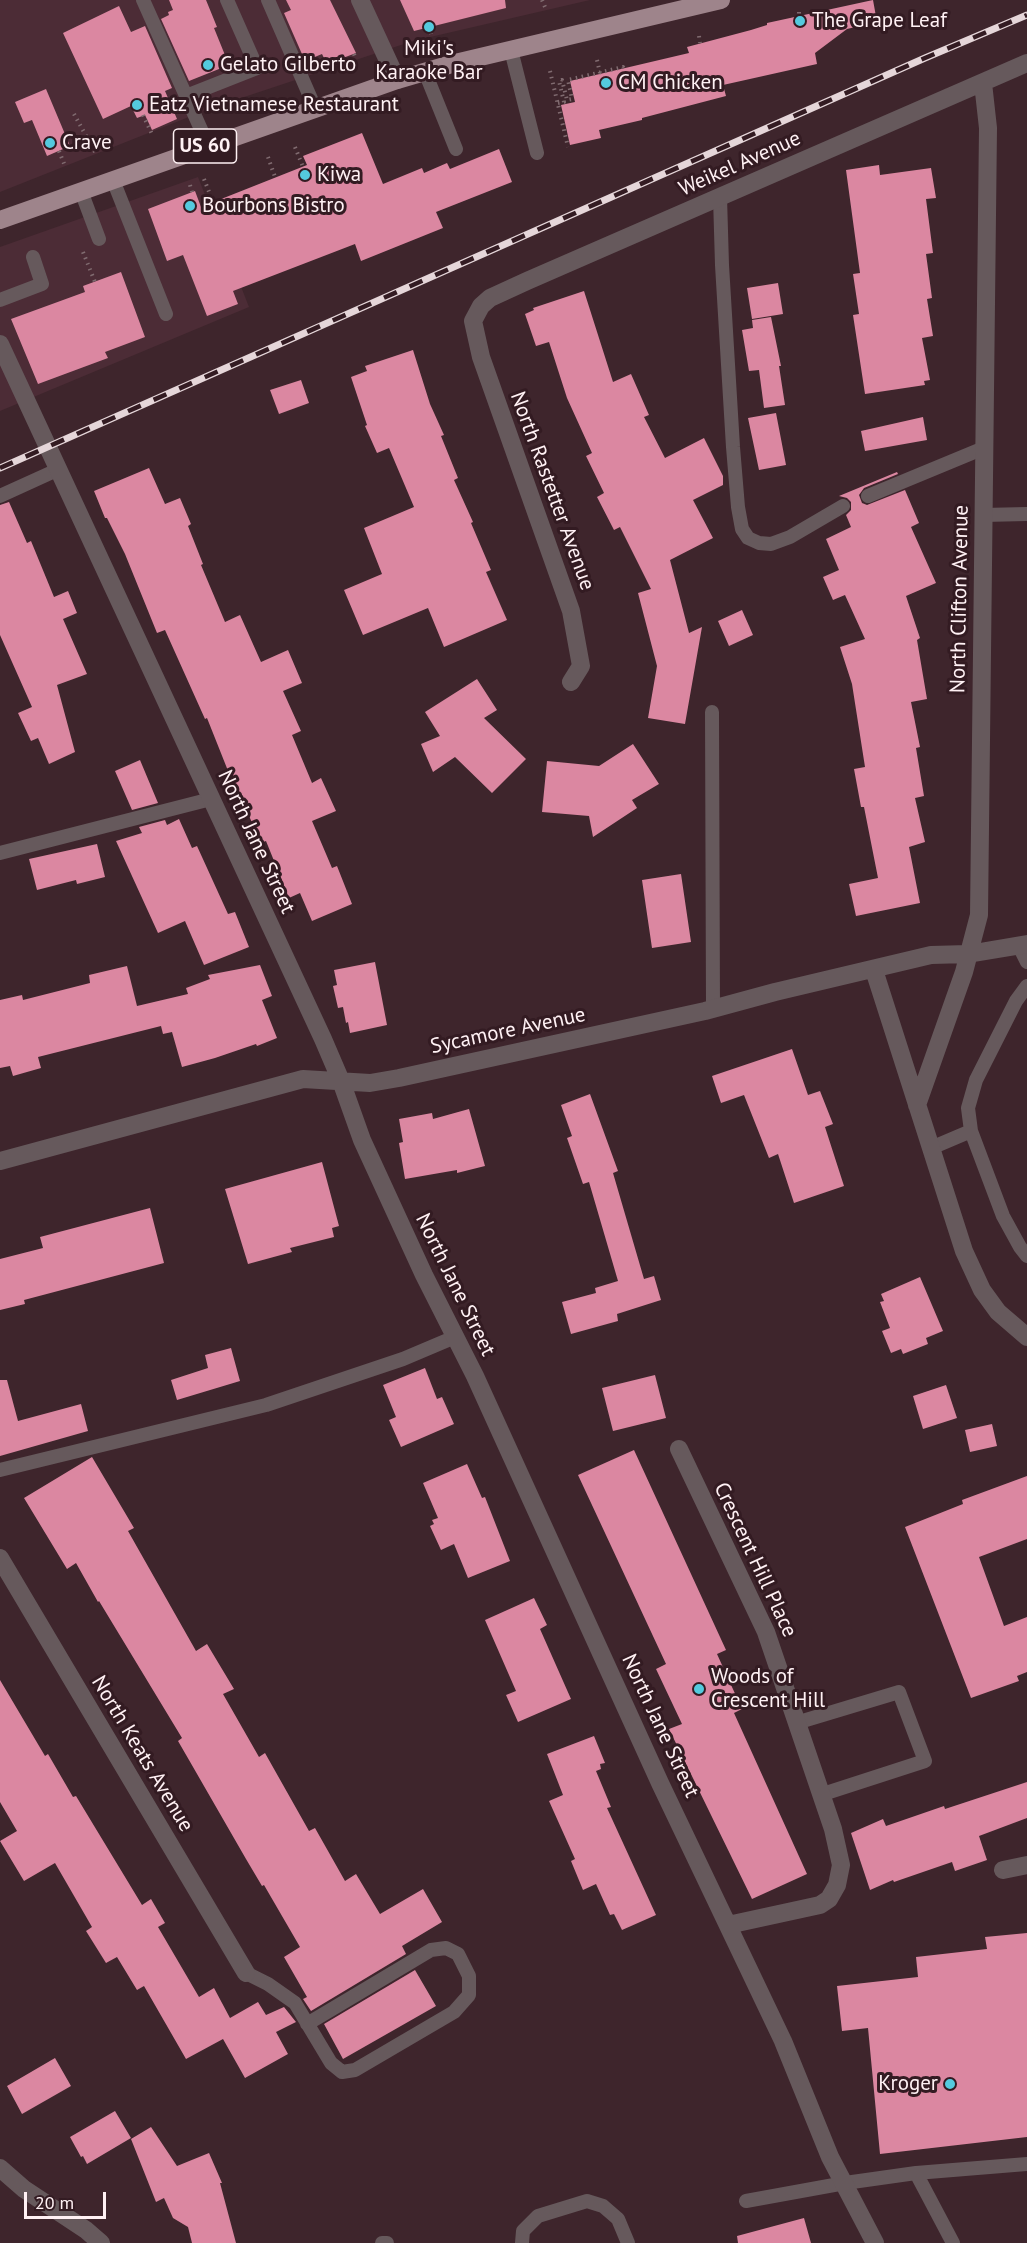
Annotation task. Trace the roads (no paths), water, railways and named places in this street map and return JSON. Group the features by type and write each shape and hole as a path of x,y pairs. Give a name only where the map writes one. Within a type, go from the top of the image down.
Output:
{"main road":[{"name":"US 60","path":"0,220 397,80 690,3 721,0"}],"street":[{"path":"360,0 397,80"},
{"name":"Weikel Avenue","path":"477,313 490,298 527,281 1027,63"},
{"name":"North Clifton Avenue","path":"917,1105 964,972 979,915 988,128 983,83"},
{"name":"North Rastetter Avenue","path":"477,313 473,321 481,357 571,611 581,666 571,682"},
{"name":"North Jane Street","path":"0,344 341,1081 362,1140 783,2041 830,2157 875,2243"},
{"name":"Sycamore Avenue","path":"0,1161 303,1080 369,1083 399,1078 713,1009 931,955 1024,951"},
{"path":"874,970 964,1251 982,1290 998,1312 1017,1331 1027,1337"},
{"name":"Crescent Hill Place","path":"679,1449 766,1632 833,1829 841,1865 837,1885 830,1899 820,1905 728,1925"},
{"name":"North Keats Avenue","path":"0,1557 246,1973"},
{"path":"1003,1870 1027,1865"},
{"path":"0,2168 101,2243"}],"lane":[{"path":"143,0 208,145"},
{"path":"186,96 257,68 227,0"},
{"path":"268,0 315,108"},
{"path":"511,50 537,153"},
{"path":"425,72 456,149"},
{"path":"113,180 166,314"},
{"path":"81,191 99,239"},
{"path":"720,197 733,447 742,529 748,538 759,543 771,544 790,537 843,506"},
{"path":"0,300 42,284 33,257"},
{"path":"868,496 984,448"},
{"path":"0,496 57,470"},
{"path":"983,515 1027,514"},
{"path":"712,712 713,1009"},
{"path":"0,853 211,799"},
{"path":"1027,986 1016,1001 976,1080 968,1108 971,1131 1003,1216 1020,1248 1027,1256"},
{"path":"931,1148 971,1131"},
{"path":"0,1470 266,1405 403,1359 455,1337"},
{"path":"796,1723 899,1692 925,1761 820,1795"},
{"path":"246,1973 268,1984 295,2004 331,2063 342,2072 355,2070 454,2012 469,1995 469,1976 458,1954 446,1948 431,1950 308,2024"},
{"path":"746,2201 916,2173 1027,2164"},
{"path":"916,2173 953,2243"},
{"path":"522,2243 523,2231 538,2216 587,2201 603,2206 618,2219 628,2243"},
{"path":"382,2243 387,2243"}],"railway":[{"path":"0,468 925,58 1027,15"}],"place":[{"name":"The Grape Leaf","path":"800,21"},
{"name":"Miki's Karaoke Bar","path":"429,27"},
{"name":"Gelato Gilberto","path":"208,65"},
{"name":"CM Chicken","path":"606,83"},
{"name":"Eatz Vietnamese Restaurant","path":"137,105"},
{"name":"Crave","path":"50,143"},
{"name":"Kiwa","path":"305,175"},
{"name":"Bourbons Bistro","path":"190,206"},
{"name":"Woods of Crescent Hill","path":"699,1689"},
{"name":"Kroger","path":"950,2084"}]}
